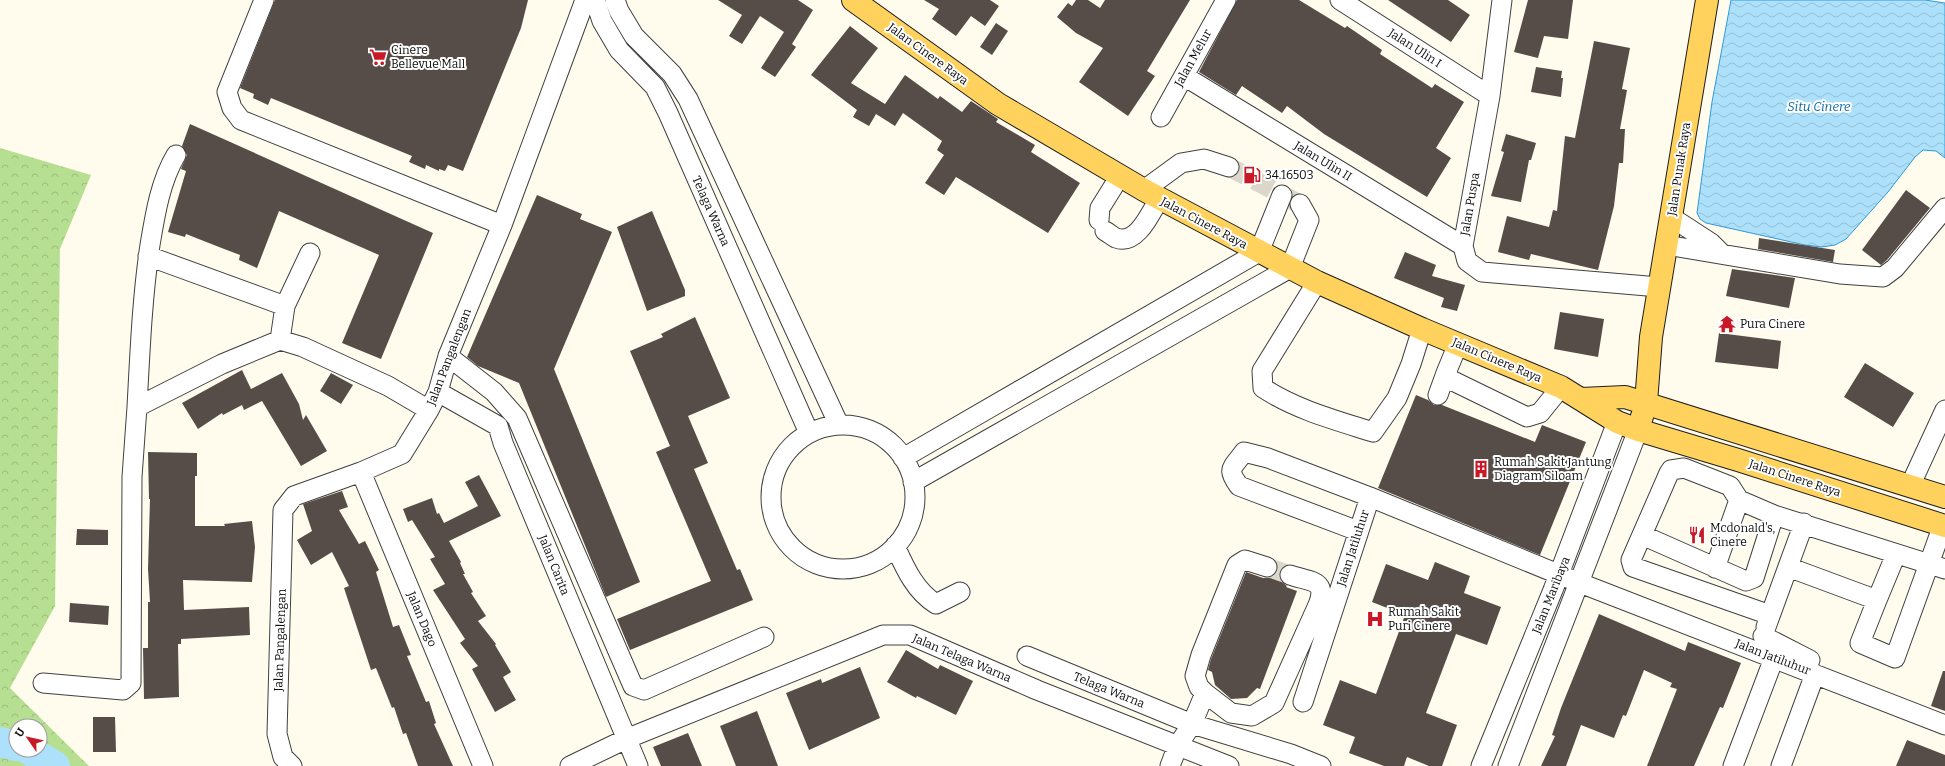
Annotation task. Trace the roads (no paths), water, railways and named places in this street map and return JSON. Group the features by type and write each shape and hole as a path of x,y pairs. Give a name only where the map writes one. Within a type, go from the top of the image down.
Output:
{"main road":[{"name":"Jalan Cinere Raya","path":"853,0 998,104 1152,194 1317,282 1422,329 1561,387 1617,422 1638,430 1730,457 1942,532"},
{"name":"Jalan Punak Raya","path":"1638,430 1646,403 1651,337 1707,0"},
{"name":"Jalan Punak Raya","path":"1617,422 1625,397 1651,337"},
{"path":"1581,399 1625,397 1945,498"},
{"path":"1684,444 1692,417"}],"street":[{"path":"264,0 227,92 232,108 241,120 502,224"},
{"name":"Jalan Pangalengan","path":"292,766 283,756 277,734 283,510 294,496 361,472 402,454 429,410 438,392 448,356 502,224 585,0"},
{"name":"Telaga Warna","path":"595,0 602,21 619,50 655,87 668,113 809,433"},
{"path":"615,0 634,36 672,74 688,99 839,425"},
{"name":"Jalan Melur","path":"1161,117 1226,0"},
{"name":"Jalan Ulin I","path":"1340,0 1490,96"},
{"name":"Jalan Puspa","path":"1502,0 1490,96 1463,246 1466,261 1482,272 1659,287"},
{"name":"Jalan Ulin II","path":"1184,76 1463,246"},
{"path":"43,684 123,690 131,683 132,477 142,307 155,210 171,163 176,155"},
{"path":"1120,176 1100,208 1102,225 1117,238 1129,238 1140,230 1152,194 1181,163 1204,159 1229,167"},
{"path":"903,458 1259,252 1282,195"},
{"path":"913,482 1290,268 1309,220 1300,204"},
{"path":"1666,245 1840,274 1883,277 1895,268 1945,208"},
{"path":"1671,218 1711,243 1722,254"},
{"path":"280,340 285,306 310,253"},
{"path":"148,256 285,306"},
{"path":"1317,282 1262,371 1263,388 1280,399 1315,413 1373,432 1397,398 1411,364 1422,329"},
{"path":"137,406 222,364 280,340 303,347 388,386 429,410"},
{"path":"1438,395 1458,344"},
{"path":"448,356 494,392 517,418 633,686 644,690 764,637"},
{"path":"1446,373 1451,380 1527,417 1540,413 1561,387"},
{"path":"438,392 498,426 517,418"},
{"path":"1910,486 1945,410"},
{"name":"Jalan Maribaya","path":"1481,766 1559,574 1617,422"},
{"path":"852,425 876,432 886,439 903,458 913,482 913,510 903,535 895,546 884,555 866,564 846,569 832,568 806,559 785,541 773,516 771,488 780,462 788,451 809,433 824,427 852,425"},
{"name":"Jalan Carita","path":"498,426 638,766"},
{"name":"Jalan Maribaya","path":"1508,766 1638,430"},
{"path":"1358,531 1240,486 1231,474 1231,469 1244,452 1268,458 1370,497"},
{"path":"1715,568 1729,489 1730,457"},
{"path":"1770,616 1633,567 1630,560 1668,473 1672,470 1684,468 1729,489 1774,515 1804,523 1937,567"},
{"name":"Jalan Dago","path":"361,472 483,766"},
{"name":"Jalan Jatiluhur","path":"1303,702 1370,497 1580,583 1760,643 1774,658 1945,725"},
{"path":"1642,535 1746,581 1754,578 1774,515"},
{"path":"1804,523 1760,643 1869,682 1945,714"},
{"path":"1896,554 1860,643 1895,658 1937,567 1942,532"},
{"path":"895,546 908,573 925,597 936,604 960,592"},
{"path":"1267,567 1245,560 1237,565 1201,654 1195,676 1199,687 1231,713 1252,716 1274,703 1318,605 1322,592 1321,587 1318,584 1290,575"},
{"path":"1788,567 1878,600"},
{"name":"Jalan Telaga Warna","path":"570,766 626,739 883,635 910,635 1037,690 1229,766"},
{"name":"Telaga Warna","path":"1027,656 1192,724"},
{"path":"1733,766 1774,658"},
{"path":"1781,766 1815,674"},
{"path":"1170,766 1178,745 1192,724 1205,693"},
{"path":"1192,724 1291,754 1321,766"}],"water":[{"name":"Situ Cinere","path":"1731,0 1925,0 1945,3 1945,158 1936,151 1923,150 1915,157 1888,192 1846,239 1835,245 1822,247 1805,245 1706,223 1700,219 1697,213 1712,102"}],"waterway":[{"path":"0,742 8,744"},
{"path":"42,758 55,766"}],"tunnel":[{"path":"1229,167 1300,204"},
{"path":"1267,567 1290,575"}],"place":[{"name":"Cinere Bellevue Mall","path":"378,57"},
{"name":"34.16503","path":"1252,175"},
{"name":"Pura Cinere","path":"1727,324"},
{"name":"Rumah Sakit Jantung Diagram Siloam","path":"1481,469"},
{"name":"Mcdonald's, Cinere","path":"1697,535"},
{"name":"Rumah Sakit Puri Cinere","path":"1375,619"}]}
